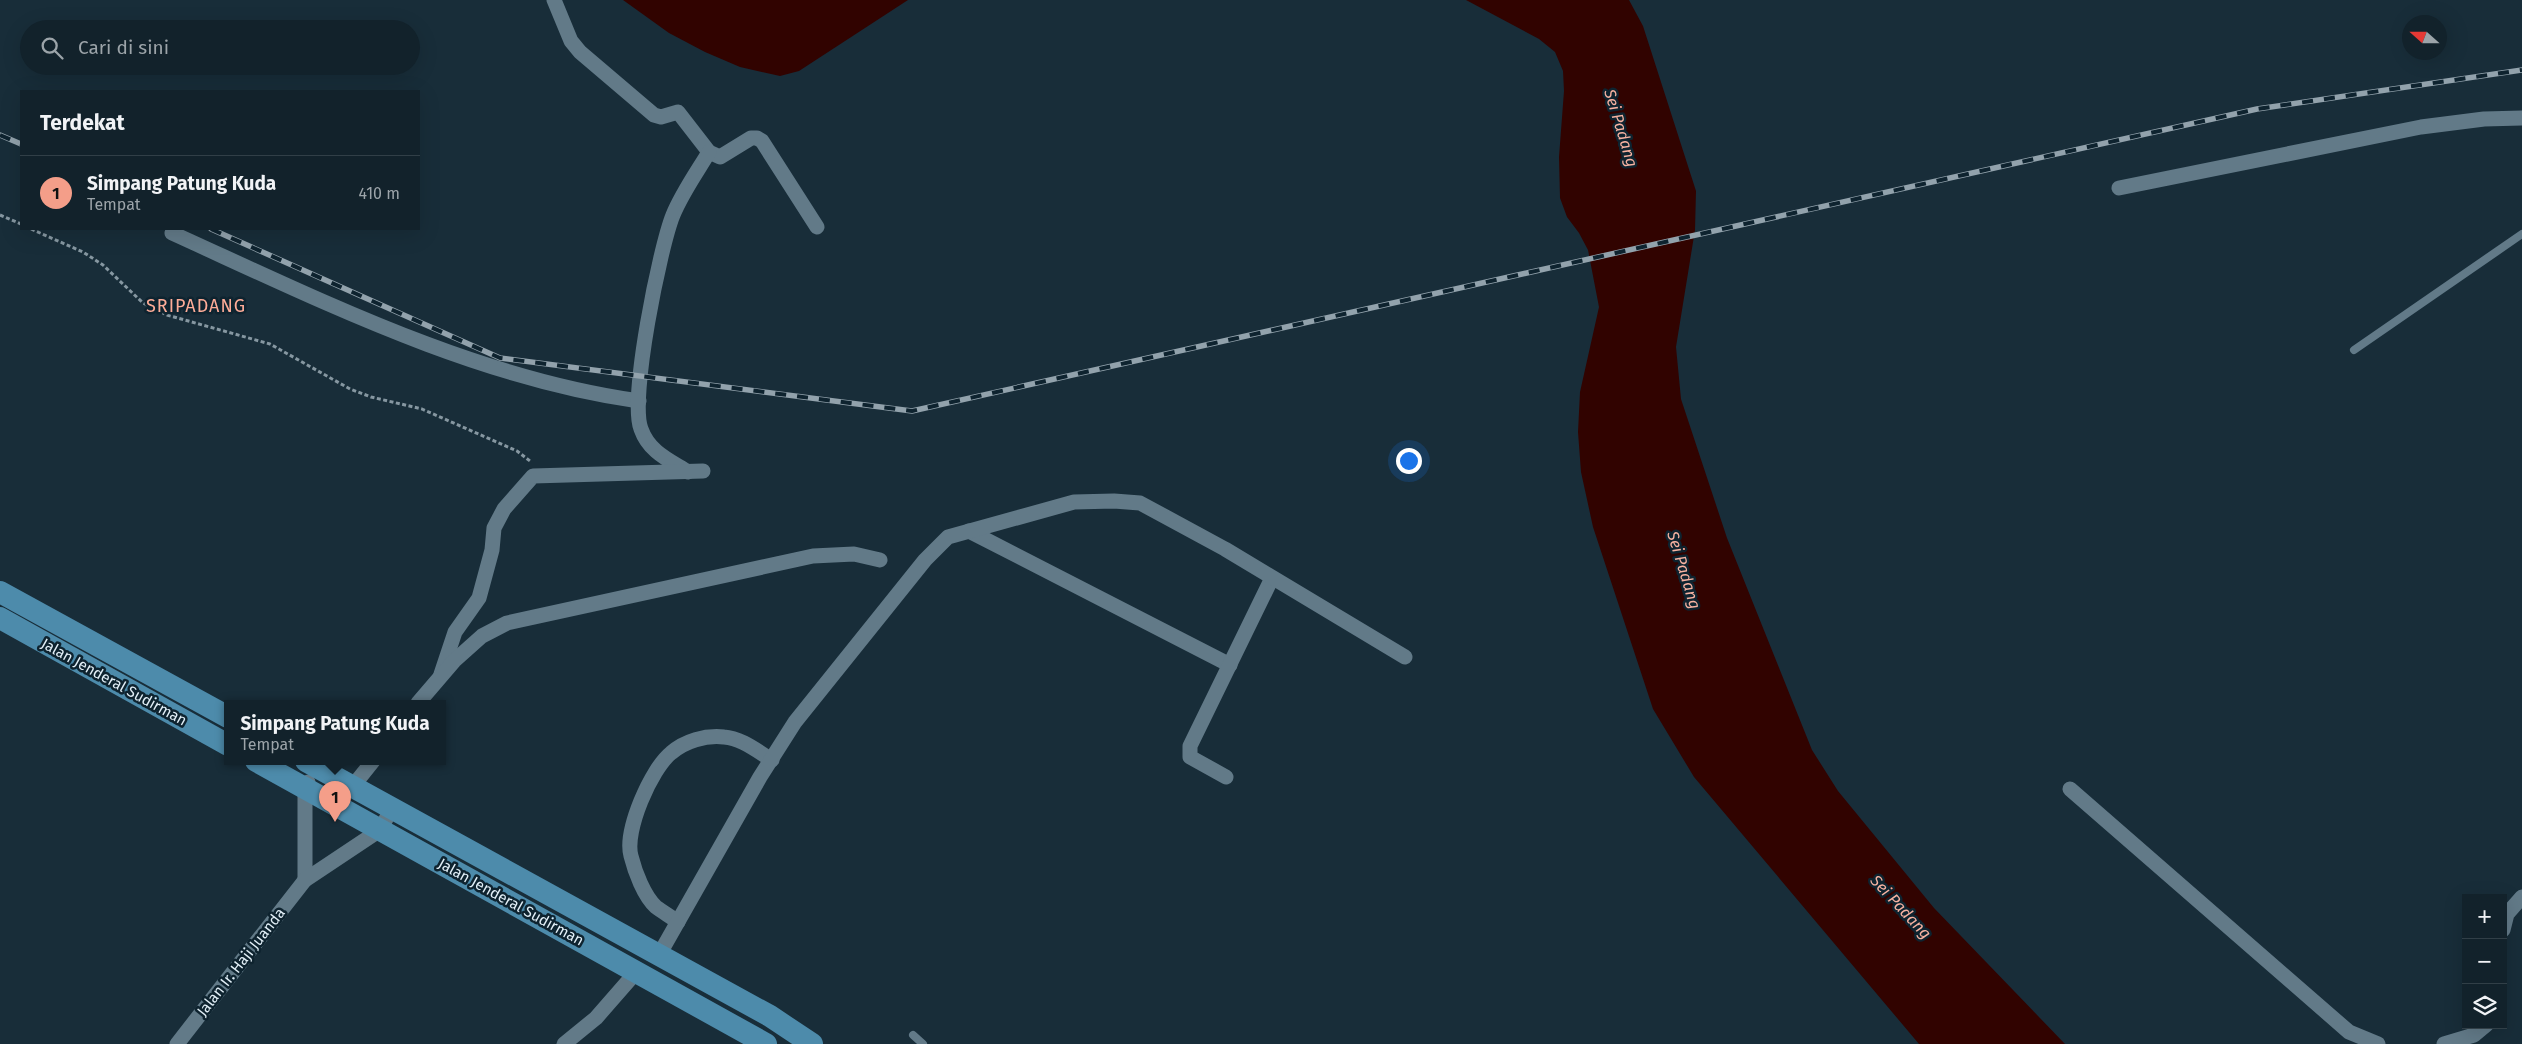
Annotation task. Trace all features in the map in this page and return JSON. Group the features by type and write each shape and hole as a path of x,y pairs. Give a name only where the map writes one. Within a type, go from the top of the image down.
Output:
{"main road":[{"name":"Jalan Jenderal Sudirman","path":"0,592 224,715"},
{"name":"Jalan Jenderal Sudirman","path":"0,618 224,743"},
{"name":"Jalan Jenderal Sudirman","path":"263,765 766,1044"},
{"name":"Jalan Jenderal Sudirman","path":"313,765 770,1016 812,1044"}],"street":[{"path":"554,0 571,40 580,52 654,115 661,117 678,112 709,152 720,157 751,138 757,138 762,141 816,227"},
{"path":"2119,188 2421,127 2484,118 2522,118"},
{"path":"441,677 455,632 480,598 492,550 494,528 504,509 533,476 695,471 655,452 640,429 639,401 645,338 673,215 709,152"},
{"path":"172,233 300,291 486,365 543,382 604,396 639,401"},
{"path":"659,955 795,722 925,560 948,537 1074,502 1114,501 1140,503 1225,549 1406,657"},
{"path":"969,531 1230,665"},
{"path":"421,700 482,636 507,623 814,556 854,554 880,560"},
{"path":"1226,777 1190,757 1190,746 1272,578"},
{"path":"678,922 656,906 642,884 630,855 631,828 644,793 669,754 682,744 701,738 724,737 744,743 772,760"},
{"path":"305,880 305,788 311,765"},
{"path":"353,786 370,765"},
{"path":"2070,789 2349,1032 2378,1044"},
{"path":"380,830 392,808"},
{"name":"Jalan Ir. Haji Juanda","path":"178,1044 305,880 380,830"},
{"path":"2507,914 2522,896"},
{"path":"564,1044 596,1018 636,972"},
{"path":"2444,1044 2474,1035 2481,1029"}],"lane":[{"path":"2354,350 2522,234"},
{"path":"913,1035 923,1044"}],"path":[{"path":"0,215 20,224"},
{"path":"34,230 83,252 103,265 124,286 151,307 167,315 270,344 300,359 350,389 371,397 422,409 457,424 527,457 533,466 533,476"}],"water":[{"path":"623,0 908,0 799,71 780,76 740,67 705,52 669,33"},
{"name":"Sei Padang","path":"1466,0 1629,0 1643,26 1696,191 1695,230 1676,347 1681,399 1727,538 1812,750 1838,791 1934,908 2065,1044 1919,1044 1694,777 1653,709 1593,527 1581,472 1578,432 1580,392 1599,307 1588,250 1579,233 1567,217 1560,198 1559,157 1564,91 1563,71 1555,52 1539,39"}],"railway":[{"path":"213,230 500,358 912,411 2257,109 2522,70"},
{"path":"0,135 20,144"}],"place":[{"name":"Simpang Patung Kuda","path":"335,822"}],"district":[{"name":"SRIPADANG","path":"196,306"}]}
